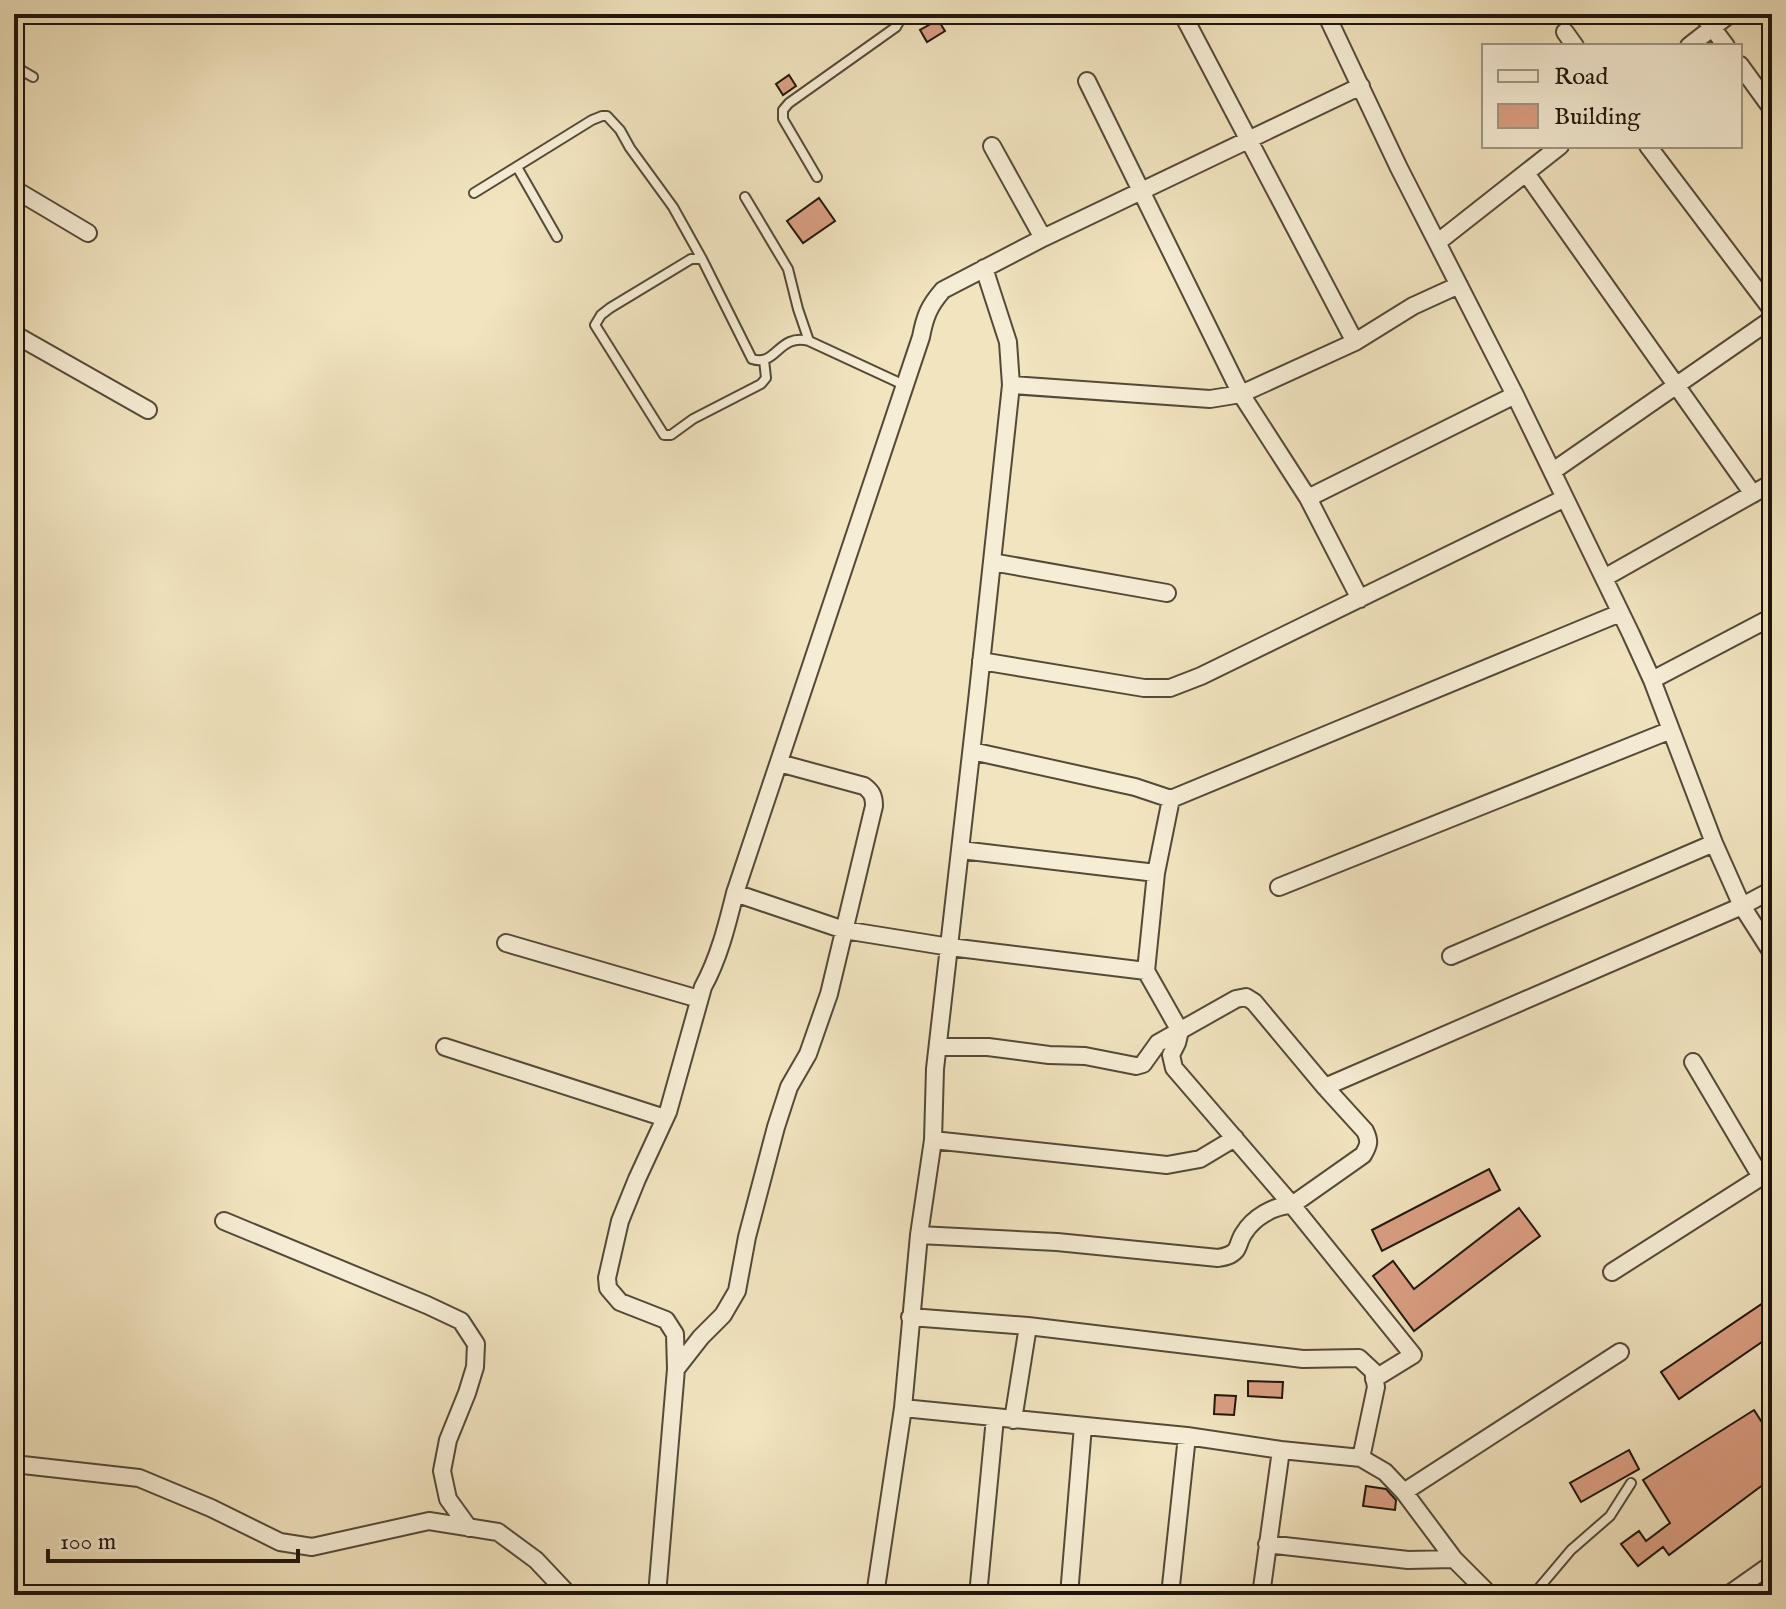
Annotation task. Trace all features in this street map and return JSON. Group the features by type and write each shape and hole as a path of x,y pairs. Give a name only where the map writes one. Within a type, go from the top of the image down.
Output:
{"street":[{"path":"1326,14 1399,168 1604,578 1652,680 1714,843 1742,906 1772,953"},
{"path":"1690,44 1707,21 1730,14"},
{"path":"1183,15 1355,342"},
{"path":"1707,21 1724,44"},
{"path":"1742,68 1772,109"},
{"path":"1087,81 1241,394 1308,498 1360,599"},
{"path":"657,1595 676,1369 675,1334 666,1320 620,1302 608,1288 607,1278 620,1221 665,1118 699,999 719,952 735,893 921,337 925,315 943,290 984,268 1361,86"},
{"path":"992,146 1043,238"},
{"path":"1438,242 1557,148"},
{"path":"1650,148 1772,310"},
{"path":"1526,173 1753,494"},
{"path":"14,189 88,233"},
{"path":"875,1595 903,1408 919,1235 933,1140 935,1069 1011,385 1008,342 984,268"},
{"path":"1011,385 1210,399 1241,394 1355,342 1413,306 1459,285"},
{"path":"1553,471 1772,319"},
{"path":"14,334 148,410"},
{"path":"1308,498 1515,395"},
{"path":"1604,578 1772,483"},
{"path":"981,661 1144,688 1170,688 1201,676 1565,498"},
{"path":"992,562 1167,593"},
{"path":"972,751 1135,787 1171,799 1620,613"},
{"path":"1652,680 1772,617"},
{"path":"1279,887 1671,730"},
{"path":"676,1369 723,1315 737,1291 747,1237 776,1127 789,1087 808,1054 829,994 874,806 871,792 864,786 779,763"},
{"path":"1171,799 1156,873 1146,971 1180,1031 1171,1055 1174,1068 1292,1205 1413,1355 1374,1379"},
{"path":"1451,956 1714,843"},
{"path":"961,850 1156,873"},
{"path":"1325,1087 1742,906 1772,890"},
{"path":"735,893 844,930 950,947 1146,971"},
{"path":"506,943 699,999"},
{"path":"919,1235 1057,1242 1218,1258 1229,1256 1237,1250 1248,1227 1272,1209 1292,1205 1363,1155 1369,1147 1365,1131 1254,1002 1246,997 1236,999 1158,1043 1143,1064 1136,1066 1085,1056 988,1047 938,1047"},
{"path":"445,1047 665,1118"},
{"path":"1612,1272 1766,1174 1693,1062"},
{"path":"933,1140 1167,1165 1200,1159 1235,1138"},
{"path":"224,1221 461,1321 476,1344 475,1367 448,1440 442,1471 448,1499 469,1528"},
{"path":"910,1317 1028,1326 1303,1359 1359,1358 1373,1371 1376,1387 1361,1458"},
{"path":"1013,1420 1028,1326"},
{"path":"1404,1492 1620,1352"},
{"path":"903,1408 1187,1436 1361,1458 1385,1472 1404,1492 1454,1559 1490,1595"},
{"path":"978,1595 995,1418"},
{"path":"1069,1595 1083,1426"},
{"path":"1170,1595 1187,1436"},
{"path":"1261,1595 1281,1450"},
{"path":"14,1464 139,1478 211,1508 280,1542 312,1547 429,1521 498,1532 536,1560 569,1595"},
{"path":"1267,1544 1408,1560 1454,1559"},
{"path":"1728,1595 1772,1564"}],"lane":[{"path":"817,177 783,119 783,110 896,27 901,14"},
{"path":"14,66 33,77"},
{"path":"474,193 592,120 607,116 673,207 752,359 764,360 799,338 904,385"},
{"path":"517,167 557,237"},
{"path":"745,197 788,269 809,341"},
{"path":"702,259 691,259 610,308 595,325 664,435 671,435 693,419 761,384 766,378 764,360"},
{"path":"1533,1595 1571,1550 1610,1516 1631,1483"}],"building":[{"path":"938,20 945,31 927,42 920,30"},
{"path":"789,75 796,86 783,95 776,84"},
{"path":"819,198 835,221 803,243 787,221"},
{"path":"1489,1169 1500,1190 1382,1251 1372,1230"},
{"path":"1519,1208 1540,1236 1414,1331 1373,1276 1393,1261 1414,1289"},
{"path":"1772,1297 1772,1335 1679,1399 1661,1372"},
{"path":"1248,1381 1283,1382 1282,1398 1248,1396"},
{"path":"1215,1395 1236,1396 1234,1415 1214,1414"},
{"path":"1754,1410 1772,1438 1772,1478 1669,1555 1663,1547 1638,1566 1621,1544 1639,1531 1646,1541 1670,1523 1643,1480"},
{"path":"1629,1450 1639,1469 1581,1502 1570,1483"},
{"path":"1366,1486 1386,1489 1396,1500 1395,1510 1363,1506"}]}
